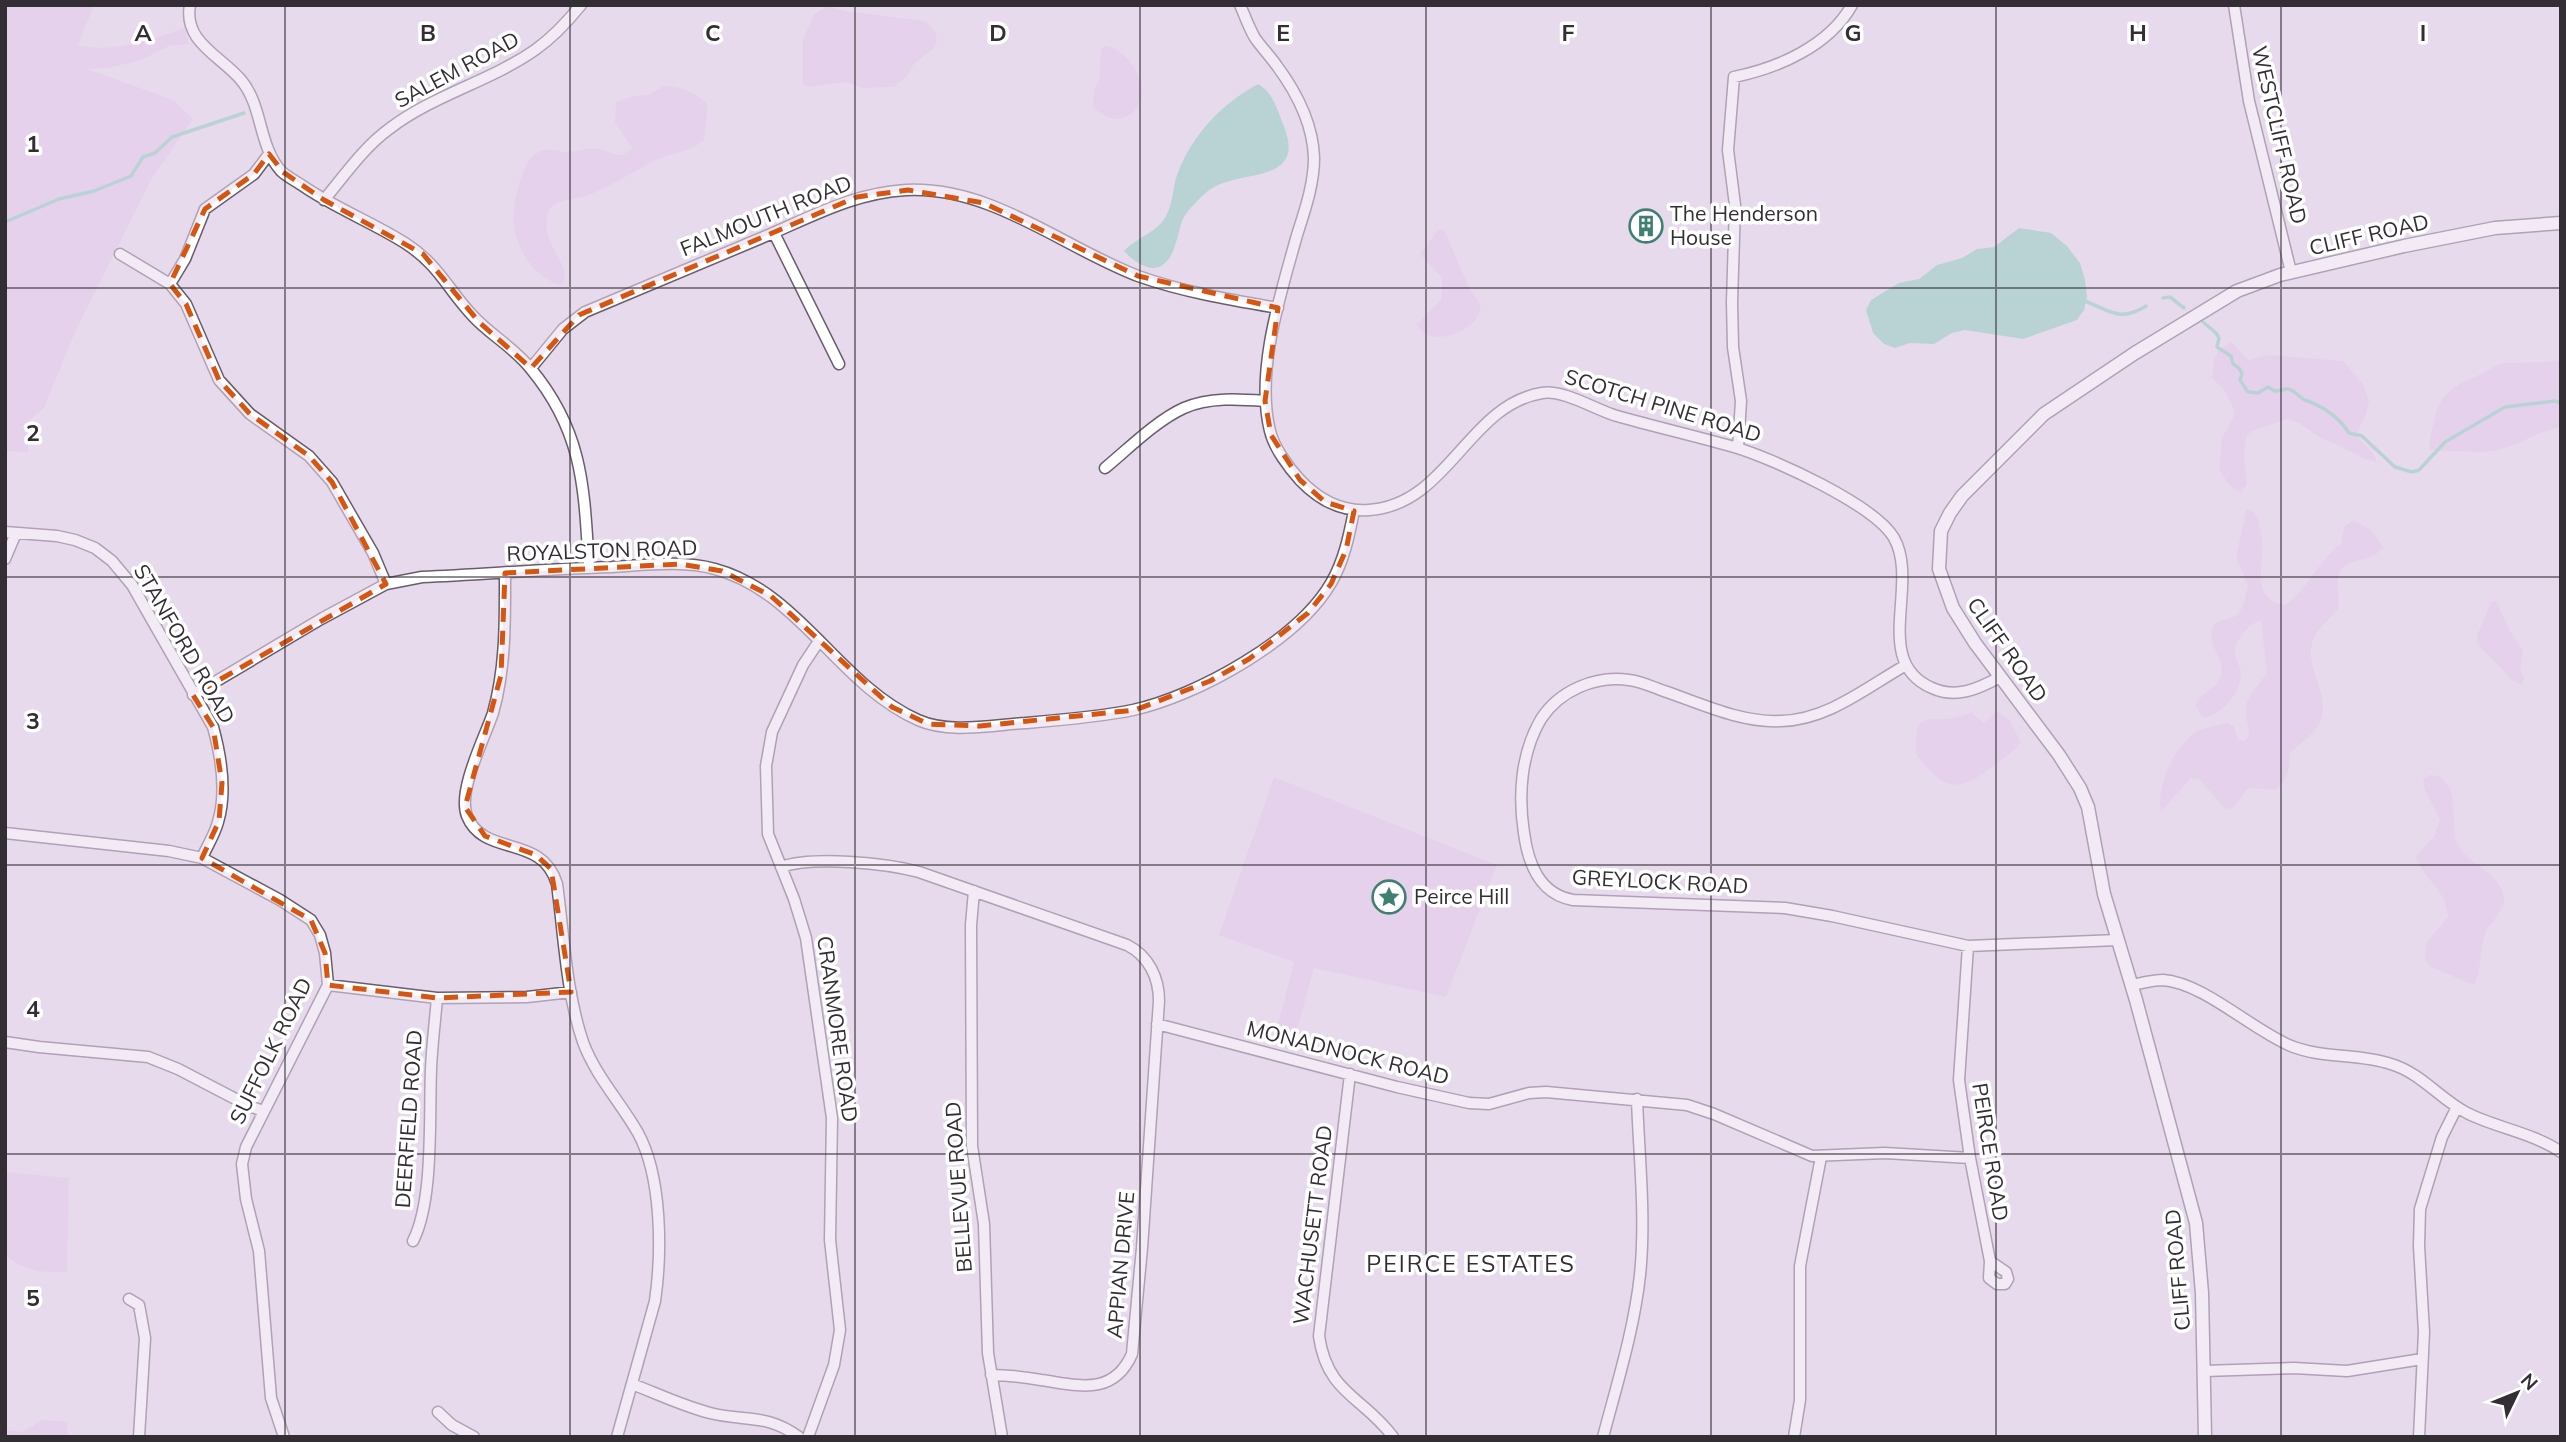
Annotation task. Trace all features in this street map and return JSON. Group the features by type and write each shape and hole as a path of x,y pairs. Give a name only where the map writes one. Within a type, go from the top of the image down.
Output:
{"street":[{"path":"190,5 194,32 202,47 229,68 247,88 269,154 283,172 324,200 394,236 422,254 479,322 531,368 556,405 575,443 584,490 589,568"},
{"name":"SALEM ROAD","path":"324,200 358,159 388,129 429,104 490,76 535,50 564,25 581,5"},
{"name":"SCOTCH PINE ROAD","path":"1240,5 1255,37 1299,101 1308,126 1314,156 1312,184 1278,308 1268,362 1265,401 1271,435 1300,480 1325,502 1354,511 1377,510 1406,502 1441,475 1474,436 1499,413 1514,402 1539,393 1551,392 1613,415 1738,448 1798,472 1872,515 1891,533 1902,562 1899,641 1906,665"},
{"path":"1738,448 1741,401 1733,346 1732,314 1735,205 1728,150 1734,77 1762,71 1825,37 1852,5"},
{"name":"WESTCLIFF ROAD","path":"2234,5 2249,100 2291,272"},
{"path":"170,284 185,259 205,209 254,174 269,154"},
{"name":"FALMOUTH ROAD","path":"531,368 563,329 584,312 857,197 908,190 952,195 1019,216 1138,276 1183,289 1278,308"},
{"name":"CLIFF ROAD","path":"2205,1437 2202,1285 2196,1223 2132,985 2102,885 2085,801 2059,755 1958,618 1941,576 1938,554 1941,531 1957,502 2030,426 2070,395 2221,300 2262,280 2291,272 2472,232 2561,223"},
{"path":"774,233 839,364"},
{"path":"120,254 170,284 186,304 219,380 250,414 309,456 332,482 373,553 386,584"},
{"path":"1105,468 1159,424 1185,408 1229,398 1265,401"},
{"name":"ROYALSTON ROAD","path":"193,695 386,584 422,577 680,564 722,571 745,580 771,596 886,703 928,724 952,726 1019,723 1135,710 1210,681 1250,659 1293,627 1331,584 1346,550 1354,511"},
{"path":"5,559 10,533"},
{"name":"STANFORD ROAD","path":"10,533 57,536 95,548 112,561 132,585 213,727 220,752 222,783 219,821 202,858"},
{"path":"505,573 505,646 500,683 491,718 478,749 465,807 469,819 481,834 536,855 551,869 557,884 571,992 586,1050 642,1141 655,1182 656,1294 617,1437"},
{"name":"CRANMORE ROAD","path":"807,1437 834,1364 840,1331 830,1240 832,1127 810,957 798,909 767,828 767,751 772,733 803,665 819,641"},
{"path":"1906,665 1923,683 1944,692 1966,692 2000,677"},
{"name":"GREYLOCK ROAD","path":"1906,665 1830,709 1787,721 1763,721 1736,716 1632,680 1606,680 1578,687 1558,700 1545,713 1535,730 1527,755 1521,801 1527,852 1534,871 1544,885 1569,900 1794,909 1968,946"},
{"name":"SUFFOLK ROAD","path":"5,832 169,851 202,858 311,920 320,935 328,985 246,1146 242,1164 246,1199 259,1251 271,1398 284,1437"},
{"path":"781,867 808,861 892,866 919,872 1136,949 1149,964 1157,982 1157,1024"},
{"name":"BELLEVUE ROAD","path":"974,891 971,925 971,1137 984,1224 986,1325 991,1375 1002,1437"},
{"path":"1968,946 2118,940"},
{"name":"PEIRCE ROAD","path":"1968,946 1958,1073 1970,1158 1990,1261"},
{"path":"2132,985 2158,980 2182,984 2292,1046 2329,1056 2378,1060 2402,1068 2457,1107 2561,1152"},
{"path":"328,985 437,998 527,997 571,992"},
{"name":"DEERFIELD ROAD","path":"413,1241 418,1231 428,1165 431,1067 437,998"},
{"name":"MONADNOCK ROAD","path":"1157,1024 1474,1104 1494,1103 1541,1092 1637,1099 1681,1104 1703,1110 1797,1151 1821,1157 1885,1153 1970,1158"},
{"name":"APPIAN DRIVE","path":"991,1375 1090,1386 1115,1377 1130,1359 1138,1301 1157,1024"},
{"path":"5,1041 148,1058 178,1069 263,1111"},
{"name":"WACHUSETT ROAD","path":"1350,1074 1320,1323 1320,1342 1326,1363 1338,1384 1384,1425 1393,1437"},
{"path":"1603,1437 1632,1326 1641,1268 1637,1099"},
{"path":"2419,1437 2424,1314 2418,1246 2420,1209 2442,1137 2457,1107"},
{"path":"1794,1437 1800,1400 1800,1266 1821,1157"},
{"path":"129,1299 139,1305 145,1338 139,1437"},
{"path":"2204,1371 2294,1368 2354,1370 2422,1359"},
{"path":"632,1384 703,1411 770,1421 799,1437"},
{"path":"438,1412 452,1425 474,1437"}],"highlighted area":[{"path":"269,154 283,172 324,200 423,254 479,322 531,368 579,315 857,197 908,190 984,203 1138,276 1278,308 1265,401 1271,435 1300,480 1325,502 1354,511 1346,550 1331,584 1308,613 1249,659 1210,681 1135,710 980,726 928,724 892,707 771,596 722,571 680,564 505,573 501,675 465,807 485,836 536,855 551,869 571,992 437,998 328,985 325,953 311,920 202,858 219,821 222,783 213,727 193,695 386,584 332,482 309,456 250,414 219,380 186,304 170,284 205,209 254,174"}],"shaded area":[{"path":"5,5 94,5 78,45 90,47 131,44 184,28 189,44 169,46 139,61 87,69 173,100 193,119 152,178 75,332 44,408 29,421 28,452 5,451"},
{"path":"828,6 845,11 924,21 935,31 935,47 913,65 907,76 894,87 862,88 845,82 808,87 803,85 803,40 814,14"},
{"path":"1104,46 1112,47 1122,54 1139,77 1142,91 1140,102 1126,117 1115,119 1104,116 1093,107 1094,90 1099,80 1101,50"},
{"path":"1258,84 1270,96 1279,112 1289,144 1287,158 1279,167 1221,184 1208,191 1185,215 1173,251 1166,262 1151,268 1136,262 1124,251 1166,217 1177,175 1199,134 1231,101"},
{"path":"664,86 688,91 708,105 704,140 692,148 657,160 589,195 553,205 547,219 548,234 565,275 562,285 546,278 527,260 517,240 514,225 518,187 529,161 539,152 548,150 566,152 594,149 616,155 627,152 632,148 615,122 616,102 648,95"},
{"path":"2019,228 2051,233 2067,246 2080,263 2087,296 2084,310 2077,320 2023,339 1965,330 1952,333 1934,344 1910,343 1895,348 1884,344 1873,333 1866,310 1871,300 1899,283 1919,279 1937,265 1962,258 1977,249 1994,247"},
{"path":"1438,230 1444,230 1469,287 1481,306 1476,319 1462,331 1436,337 1422,331 1417,324 1441,300 1442,278 1420,254"},
{"path":"2232,342 2248,360 2269,355 2343,361 2363,384 2369,401 2356,435 2377,462 2322,439 2299,423 2287,419 2247,435 2244,453 2247,484 2241,492 2231,487 2219,470 2222,438 2233,418 2234,409 2224,390 2212,378 2214,360 2219,349"},
{"path":"2561,360 2561,427 2497,450 2435,451 2429,448 2437,410 2447,393 2455,387 2503,363"},
{"path":"2249,509 2257,517 2262,540 2261,575 2265,594 2273,601 2285,605 2301,591 2326,558 2341,544 2344,527 2353,520 2371,530 2383,547 2378,553 2352,563 2341,571 2338,579 2338,609 2320,629 2312,643 2312,663 2321,693 2323,712 2314,731 2290,753 2289,769 2283,782 2275,790 2249,788 2233,807 2225,809 2199,779 2191,778 2161,811 2161,790 2168,767 2188,738 2203,729 2228,723 2234,727 2238,740 2245,741 2249,733 2247,703 2267,673 2261,620 2244,632 2236,647 2235,655 2241,674 2234,695 2224,707 2212,715 2205,718 2200,714 2196,705 2198,701 2216,684 2222,670 2212,640 2213,627 2219,621 2238,614 2248,585 2236,558 2246,511"},
{"path":"2496,601 2523,651 2520,669 2524,679 2522,685 2513,681 2477,643 2477,636 2491,602"},
{"path":"1997,711 2009,720 2021,742 1968,782 1950,784 1942,781 1916,754 1918,726 1927,720 1948,719 1972,713 1984,723"},
{"path":"2430,775 2447,783 2451,792 2455,834 2462,851 2491,875 2502,890 2504,904 2486,932 2474,985 2433,968 2425,961 2426,943 2448,917 2443,899 2416,856 2435,835 2440,819 2425,790 2423,779"},
{"name":"Peirce Hill","path":"1274,777 1497,865 1446,997 1314,968 1292,1048 1273,1044 1294,962 1219,935"},
{"path":"5,1172 69,1178 67,1272 26,1268 5,1254"},
{"path":"43,1420 68,1422 67,1437 5,1437 5,1430 22,1432"}],"waterway":[{"path":"5,222 59,199 94,191 131,176 143,157 155,153 172,137 244,113"},
{"path":"2163,298 2170,297 2184,308"},
{"path":"2082,300 2121,314 2129,314 2146,306"},
{"path":"2203,322 2219,338 2217,347 2231,356 2233,364 2239,368 2242,374 2240,380 2248,392 2258,393 2268,387 2275,391 2291,390 2330,413 2349,433 2362,436 2395,467 2412,472 2419,470 2445,442 2505,407 2555,401 2561,403"}],"place":[{"name":"The Henderson House","path":"1646,226"},
{"name":"Peirce Hill","path":"1389,897"}],"district":[{"name":"PEIRCE ESTATES","path":"1471,1264"}]}
